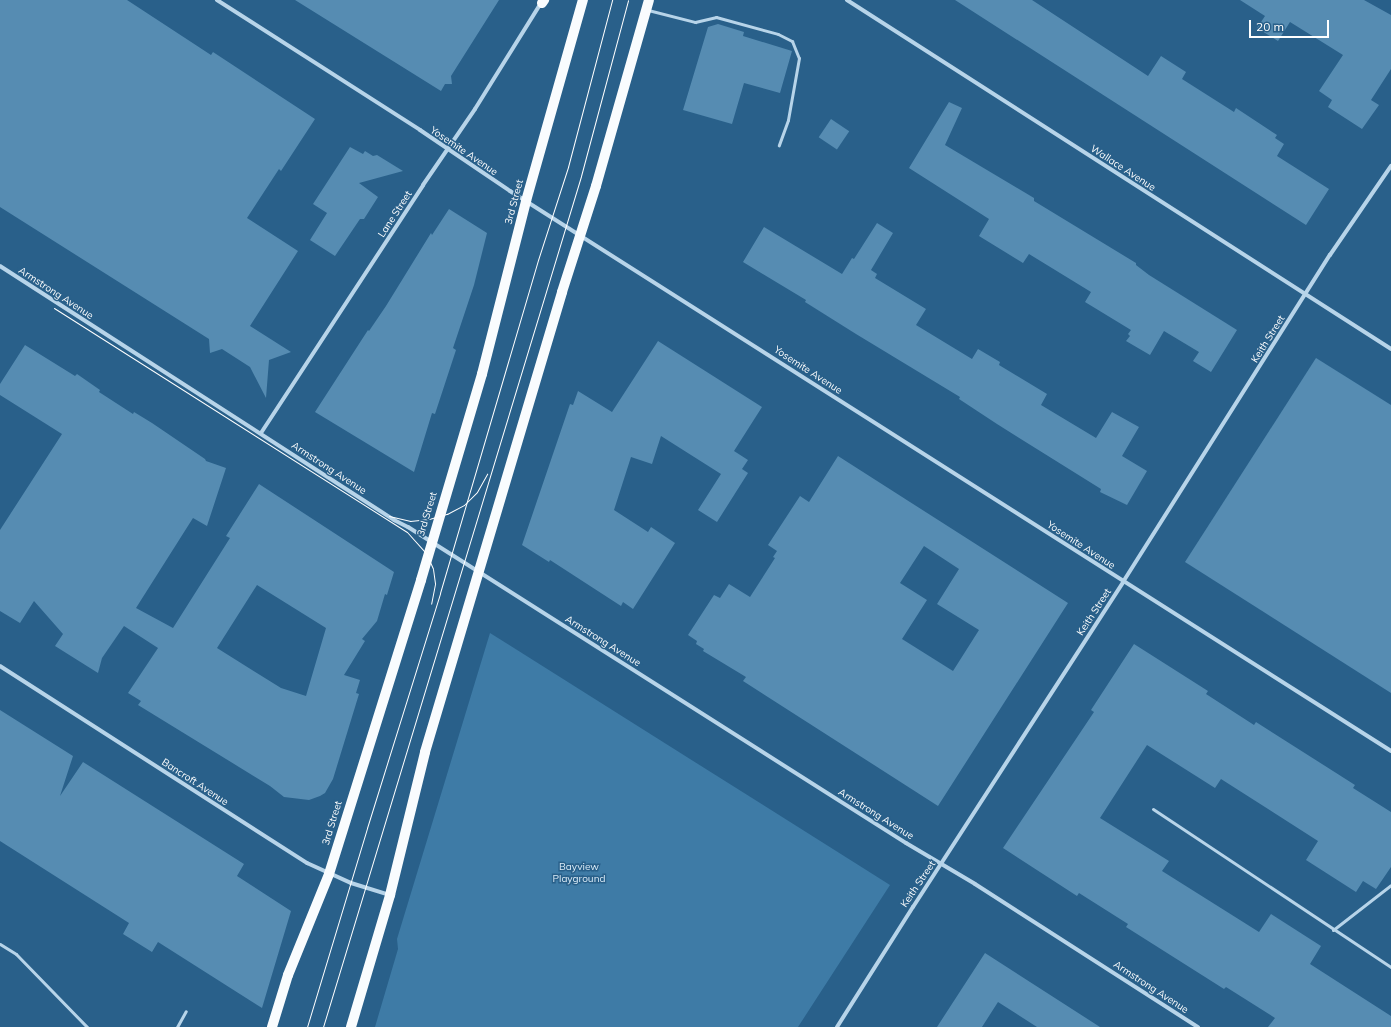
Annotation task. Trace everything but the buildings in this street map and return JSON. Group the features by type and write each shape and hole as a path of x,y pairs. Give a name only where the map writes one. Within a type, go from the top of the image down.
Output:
{"main road":[{"name":"3rd Street","path":"272,1027 288,975 329,874 482,374 526,201 583,0"},
{"path":"351,1027 390,895 425,752 562,292 581,235 648,5"}],"street":[{"name":"Yosemite Avenue","path":"217,0 526,201 1391,751"},
{"name":"Wallace Avenue","path":"847,0 1391,349"},
{"name":"Lane Street","path":"261,433 447,149 475,109 543,1"},
{"name":"Keith Street","path":"837,1027 1123,582 1305,295 1391,166"},
{"name":"Armstrong Avenue","path":"0,266 478,572 1198,1027"},
{"name":"Bancroft Avenue","path":"0,666 307,863 329,874 390,895"}],"lane":[{"path":"648,5 695,22 716,17 778,34 792,41 799,58 788,120 779,145"},
{"path":"1153,809 1333,930 1391,967"},
{"path":"1333,930 1391,885"},
{"path":"0,944 16,954 87,1027"},
{"path":"177,1027 186,1011"}],"green space":[{"name":"Bayview Playground","path":"490,633 890,885 798,1027 375,1027 398,949 397,939"}],"tram line":[{"path":"307,1027 440,593 538,260 568,167 612,0"},
{"path":"323,1027 581,176 628,0"},
{"path":"54,308 407,532 426,553 433,569 435,584 431,604"},
{"path":"389,516 410,521 429,519 447,514 464,505 477,492 487,474"}]}
